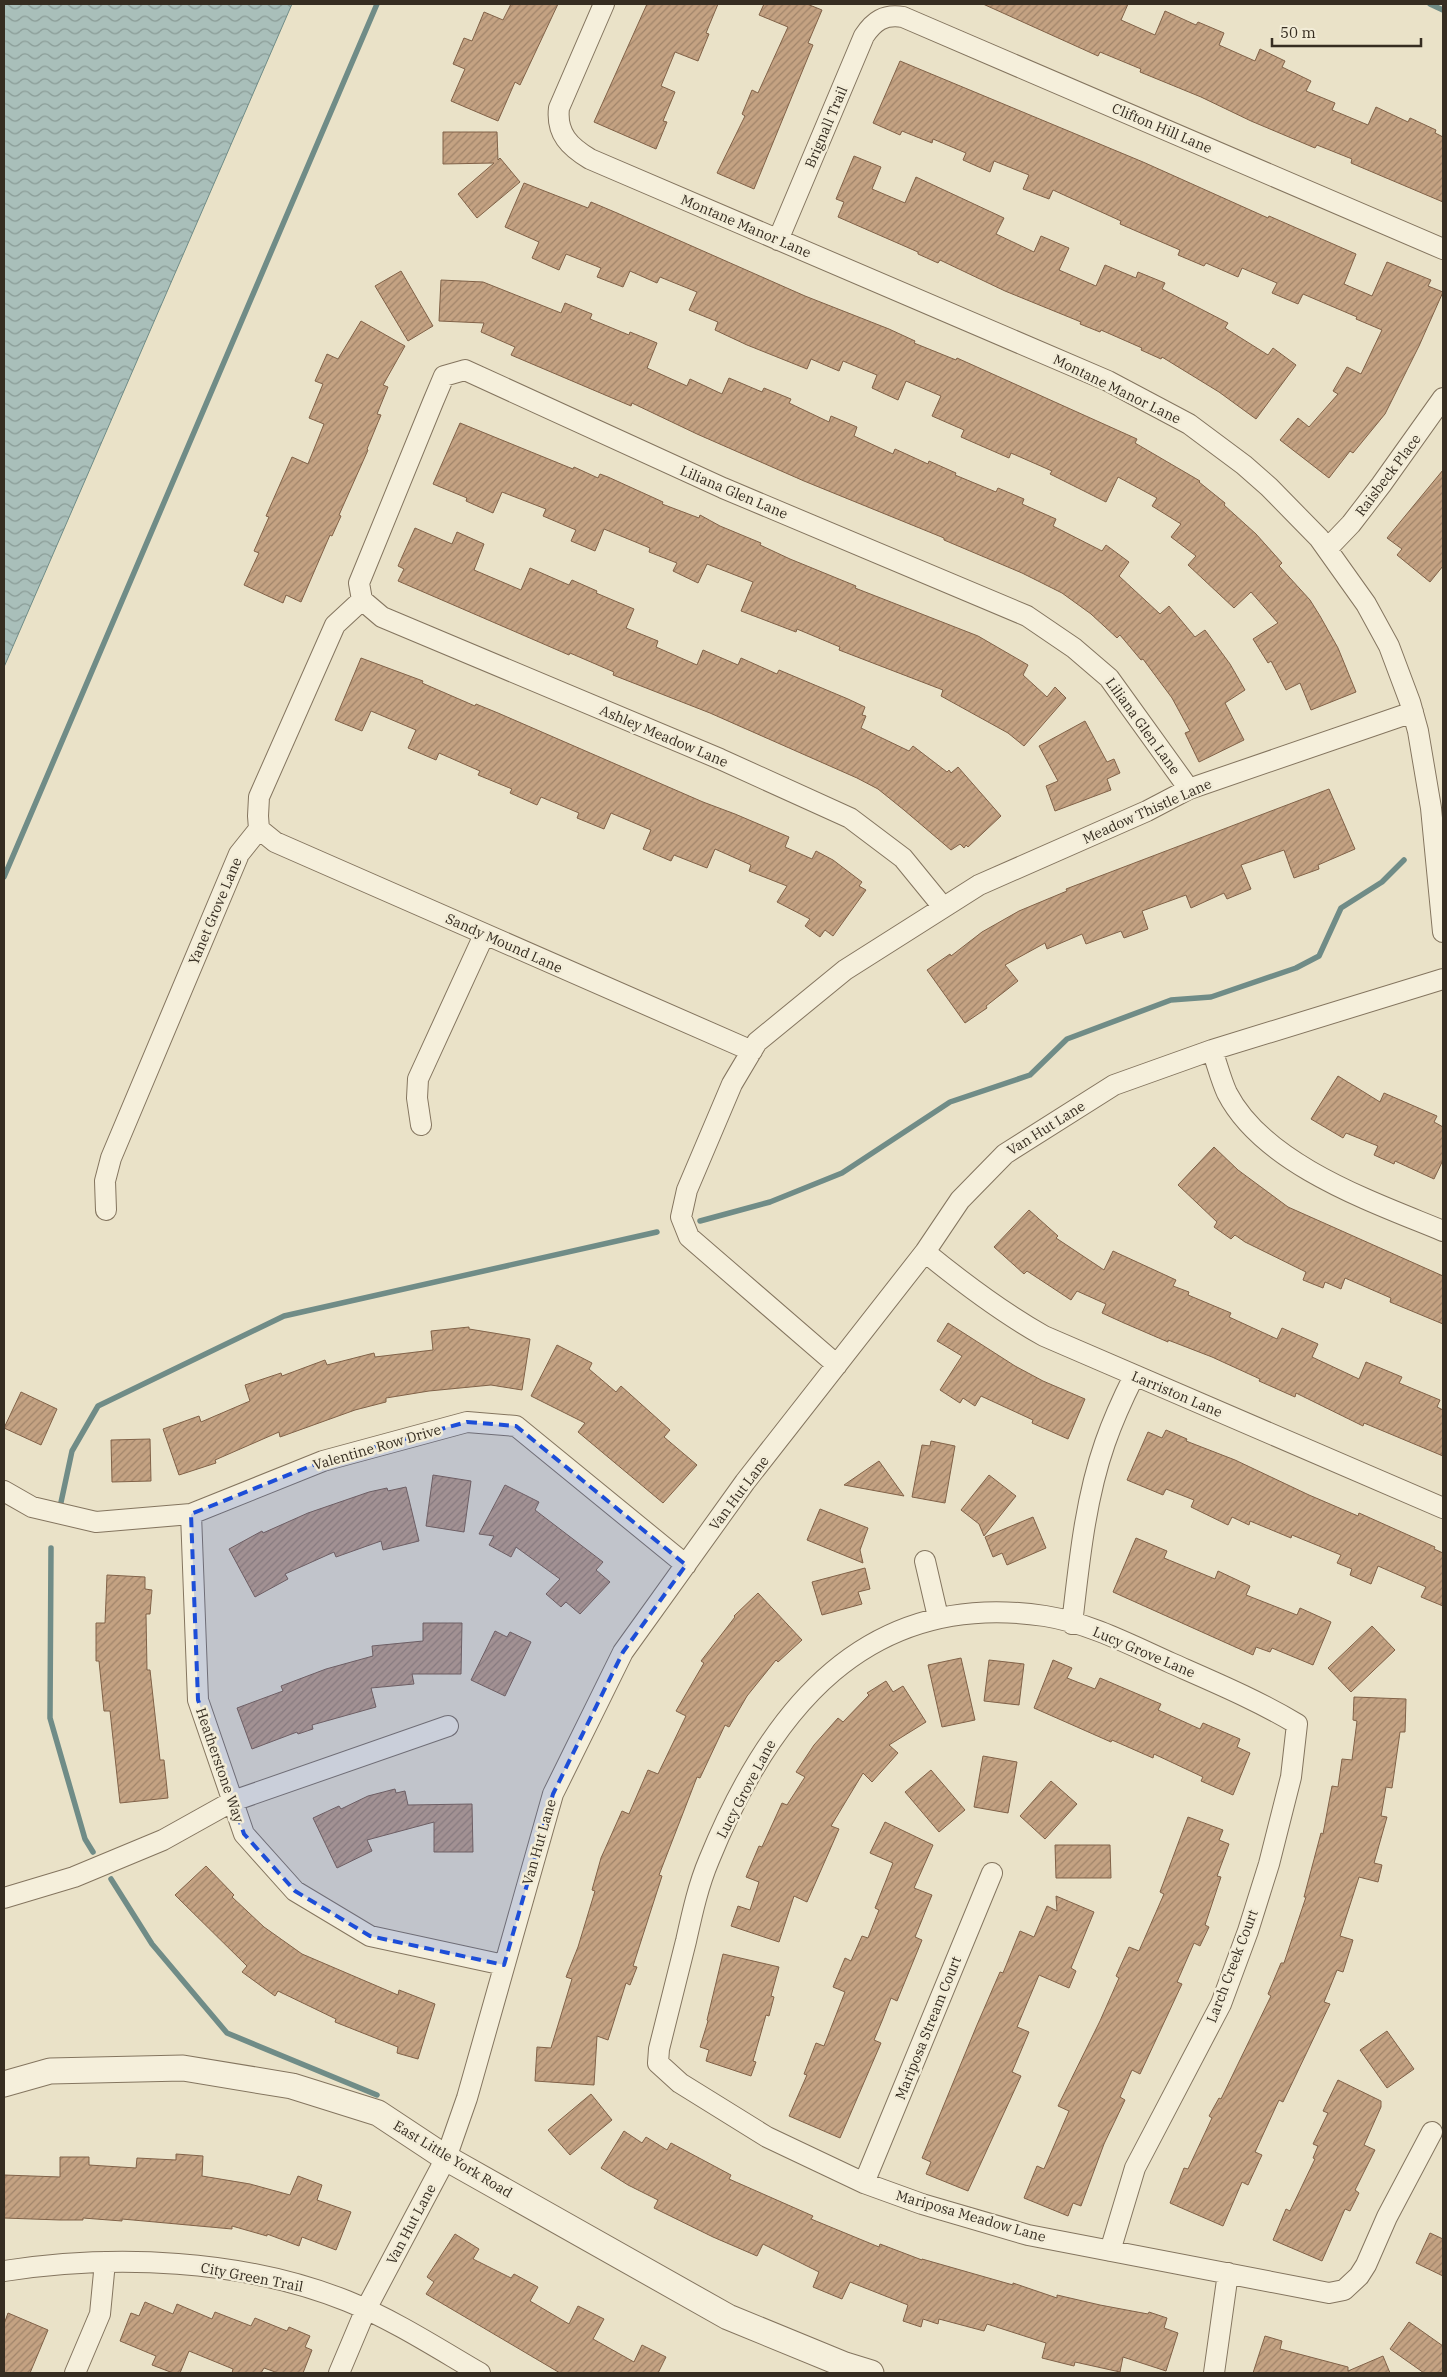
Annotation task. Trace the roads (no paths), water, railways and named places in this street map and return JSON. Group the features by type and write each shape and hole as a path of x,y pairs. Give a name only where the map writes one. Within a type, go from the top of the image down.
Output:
{"street":[{"name":"Montane Manor Lane","path":"604,4 559,108 557,120 561,132 574,150 590,159 1108,381 1189,424 1244,465 1269,487 1327,549 1366,604 1389,646 1413,712 1431,808 1443,932"},
{"name":"Clifton Hill Lane","path":"880,19 891,15 903,16 1443,249"},
{"name":"Brignall Trail","path":"778,240 864,36 880,19"},
{"name":"Liliana Glen Lane","path":"362,600 359,583 444,376 465,370 729,491 1027,616 1074,648 1109,678 1189,789"},
{"name":"Raisbeck Place","path":"1327,549 1351,524 1382,485 1443,398"},
{"path":"260,828 258,816 260,797 335,625 362,600"},
{"name":"Ashley Meadow Lane","path":"362,600 382,617 720,759 850,818 903,858 943,907"},
{"name":"Meadow Thistle Lane","path":"837,1365 689,1237 681,1218 686,1190 732,1084 757,1042 845,970 979,885 1147,811 1189,789 1413,712"},
{"name":"Sandy Mound Lane","path":"260,828 275,842 752,1051"},
{"name":"Yanet Grove Lane","path":"106,1210 106,1182 111,1158 239,854 260,828"},
{"path":"421,1125 417,1098 418,1079 484,935"},
{"name":"Van Hut Lane","path":"339,2373 366,2310 446,2158 467,2098 553,1794 623,1652 745,1482 925,1252 960,1200 1005,1154 1114,1085 1212,1050 1443,979"},
{"path":"1212,1050 1227,1093 1240,1113 1265,1138 1294,1161 1359,1196 1443,1231"},
{"name":"Larriston Lane","path":"925,1252 976,1294 1014,1320 1044,1336 1443,1508"},
{"path":"1072,1624 1083,1540 1098,1468 1116,1414 1134,1376"},
{"name":"Valentine Row Drive","path":"4,1491 32,1507 96,1522 190,1514 323,1461 467,1422 516,1426 686,1565"},
{"name":"Heatherstone Way","path":"190,1514 198,1700 244,1834 295,1891 370,1936 504,1965"},
{"path":"925,1561 938,1617"},
{"name":"Lucy Grove Lane","path":"658,2063 659,2049 708,1861 734,1806 764,1750 793,1711 829,1672 857,1652 886,1637 938,1617 1001,1612 1047,1617 1100,1631 1251,1698 1297,1724"},
{"name":"Larch Creek Court","path":"1110,2251 1135,2168 1221,2004 1248,1930 1291,1777 1297,1724"},
{"path":"4,1898 74,1877 163,1840 233,1801 448,1726"},
{"name":"Mariposa Stream Court","path":"864,2183 992,1872"},
{"name":"Mariposa Meadow Lane","path":"658,2063 680,2083 766,2136 864,2183 922,2204 1028,2235 1316,2291 1344,2290 1359,2276 1366,2265 1387,2217 1432,2132"},
{"name":"East Little York Road","path":"4,2084 50,2070 192,2069 292,2086 378,2113 446,2158 728,2317 844,2365 871,2373"},
{"name":"City Green Trail","path":"4,2271 44,2265 151,2261 268,2278 338,2298 366,2310 480,2373"},
{"path":"75,2373 100,2314 105,2262"},
{"path":"1214,2373 1228,2274"}],"water":[{"path":"4,4 292,4 4,667"}],"waterway":[{"path":"4,877 377,4"},
{"path":"1430,4 1443,10"},
{"path":"700,1221 770,1202 842,1173 950,1102 1030,1075 1067,1039 1171,1000 1211,997 1296,968 1319,956 1341,908 1382,882 1404,860"},
{"path":"60,1507 72,1451 98,1406 284,1316 657,1232"},
{"path":"51,1548 50,1718 85,1839 93,1852"},
{"path":"111,1879 152,1944 227,2033 377,2095"}]}
